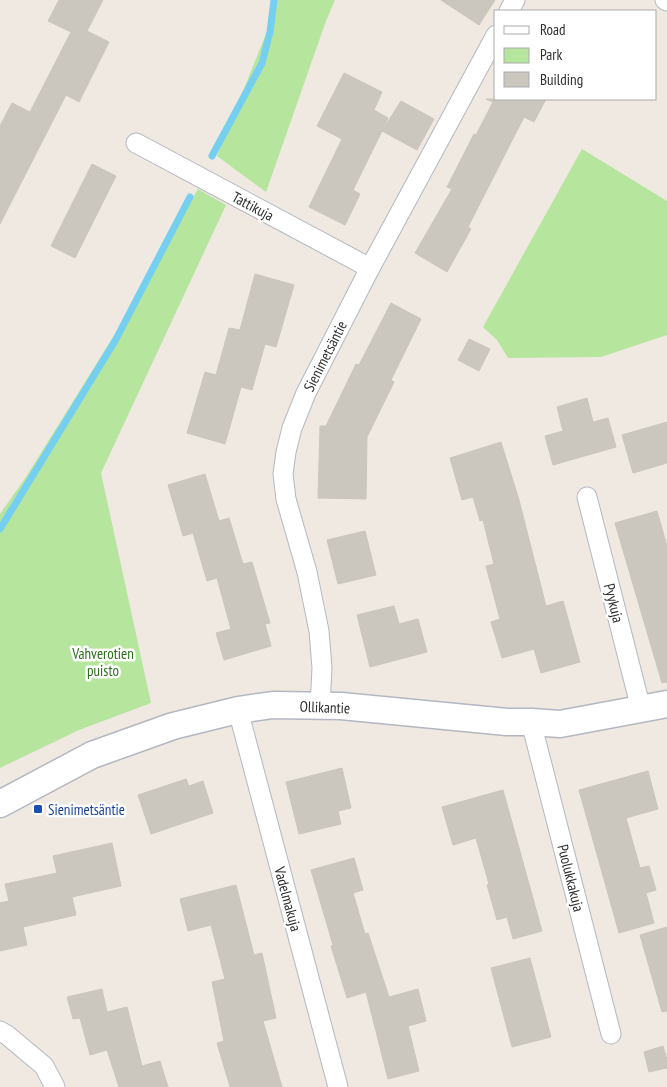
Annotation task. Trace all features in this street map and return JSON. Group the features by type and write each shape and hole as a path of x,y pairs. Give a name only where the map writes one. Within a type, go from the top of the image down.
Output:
{"street":[{"name":"Sienimetsäntie","path":"320,706 322,668 319,631 308,572 286,499 283,474 292,428 306,393 370,268 494,39"},
{"name":"Tattikuja","path":"136,143 370,268"},
{"name":"Pyykuja","path":"587,497 641,709"},
{"name":"Ollikantie","path":"0,804 92,755 173,726 238,710 273,705 341,706 507,722 560,724 667,704"},
{"name":"Vadelmakuja","path":"238,710 338,1087"},
{"name":"Puolukkakuja","path":"531,722 611,1034"},
{"path":"0,1031 44,1066 55,1087"}],"green space":[{"path":"274,0 335,0 266,192 217,156 272,19"},
{"path":"582,149 667,201 667,335 601,357 508,358 497,340 483,327"},
{"name":"Vahverotien puisto","path":"198,189 226,205 101,473 151,703 79,730 0,768 0,514 26,477 141,292"}],"building":[{"path":"59,0 103,0 87,31 109,42 79,102 66,95 0,224 0,126 12,103 30,112 71,32 48,21"},
{"path":"441,0 495,0 479,25"},
{"path":"344,73 382,92 374,110 388,118 353,190 360,194 345,225 309,207 342,139 317,126"},
{"path":"486,99 545,100 534,122 524,117 468,227 471,229 447,272 415,253 452,189 447,187 493,102"},
{"path":"401,101 434,119 417,150 382,131"},
{"path":"92,164 116,176 75,258 51,246"},
{"path":"255,274 294,285 276,347 265,344 252,390 241,387 225,444 187,433 205,372 216,375 229,328 240,330"},
{"path":"391,303 421,319 391,380 394,382 367,437 366,499 318,498 320,426 326,426 356,364 359,365"},
{"path":"469,339 490,349 479,371 458,360"},
{"path":"587,398 593,422 608,418 616,447 553,465 545,436 563,431 557,407"},
{"path":"667,422 667,463 633,473 622,435"},
{"path":"501,442 519,500 546,606 563,601 580,662 541,673 534,649 502,658 491,622 500,619 486,566 494,564 483,520 480,521 473,497 462,500 450,458"},
{"path":"205,474 219,521 229,518 243,564 252,562 270,623 265,624 271,646 224,660 216,633 231,629 217,578 207,581 193,533 183,536 168,485"},
{"path":"657,511 667,546 667,682 662,683 615,523"},
{"path":"365,531 376,575 338,584 327,540"},
{"path":"394,606 399,624 418,619 427,652 370,667 357,615"},
{"path":"342,768 351,808 338,811 341,824 299,834 286,782"},
{"path":"648,771 658,809 626,818 640,868 649,866 656,890 646,893 654,923 619,933 579,790"},
{"path":"186,779 189,786 203,781 213,813 151,834 138,795"},
{"path":"503,790 542,931 513,939 507,917 497,920 476,838 453,845 442,807"},
{"path":"112,843 121,886 72,897 76,915 23,927 27,945 0,951 0,903 9,901 5,884 57,873 53,856"},
{"path":"354,858 363,890 353,893 365,934 368,933 389,997 418,989 426,1021 408,1026 419,1071 388,1079 366,992 347,998 311,870"},
{"path":"236,885 254,955 262,953 276,1018 263,1021 282,1087 230,1087 217,1043 224,1041 212,982 225,979 211,925 188,931 180,899"},
{"path":"667,927 667,1011 662,1012 640,935"},
{"path":"530,958 551,1037 512,1047 491,968"},
{"path":"102,989 107,1012 127,1007 142,1066 160,1061 168,1087 119,1087 107,1050 90,1055 80,1018 73,1019 67,997"},
{"path":"663,1046 667,1068 649,1072 644,1052"}],"waterway":[{"path":"212,156 262,63 270,32 274,0"},
{"path":"0,529 115,341 190,197"}],"place":[{"name":"Sienimetsäntie","path":"38,809"}]}
